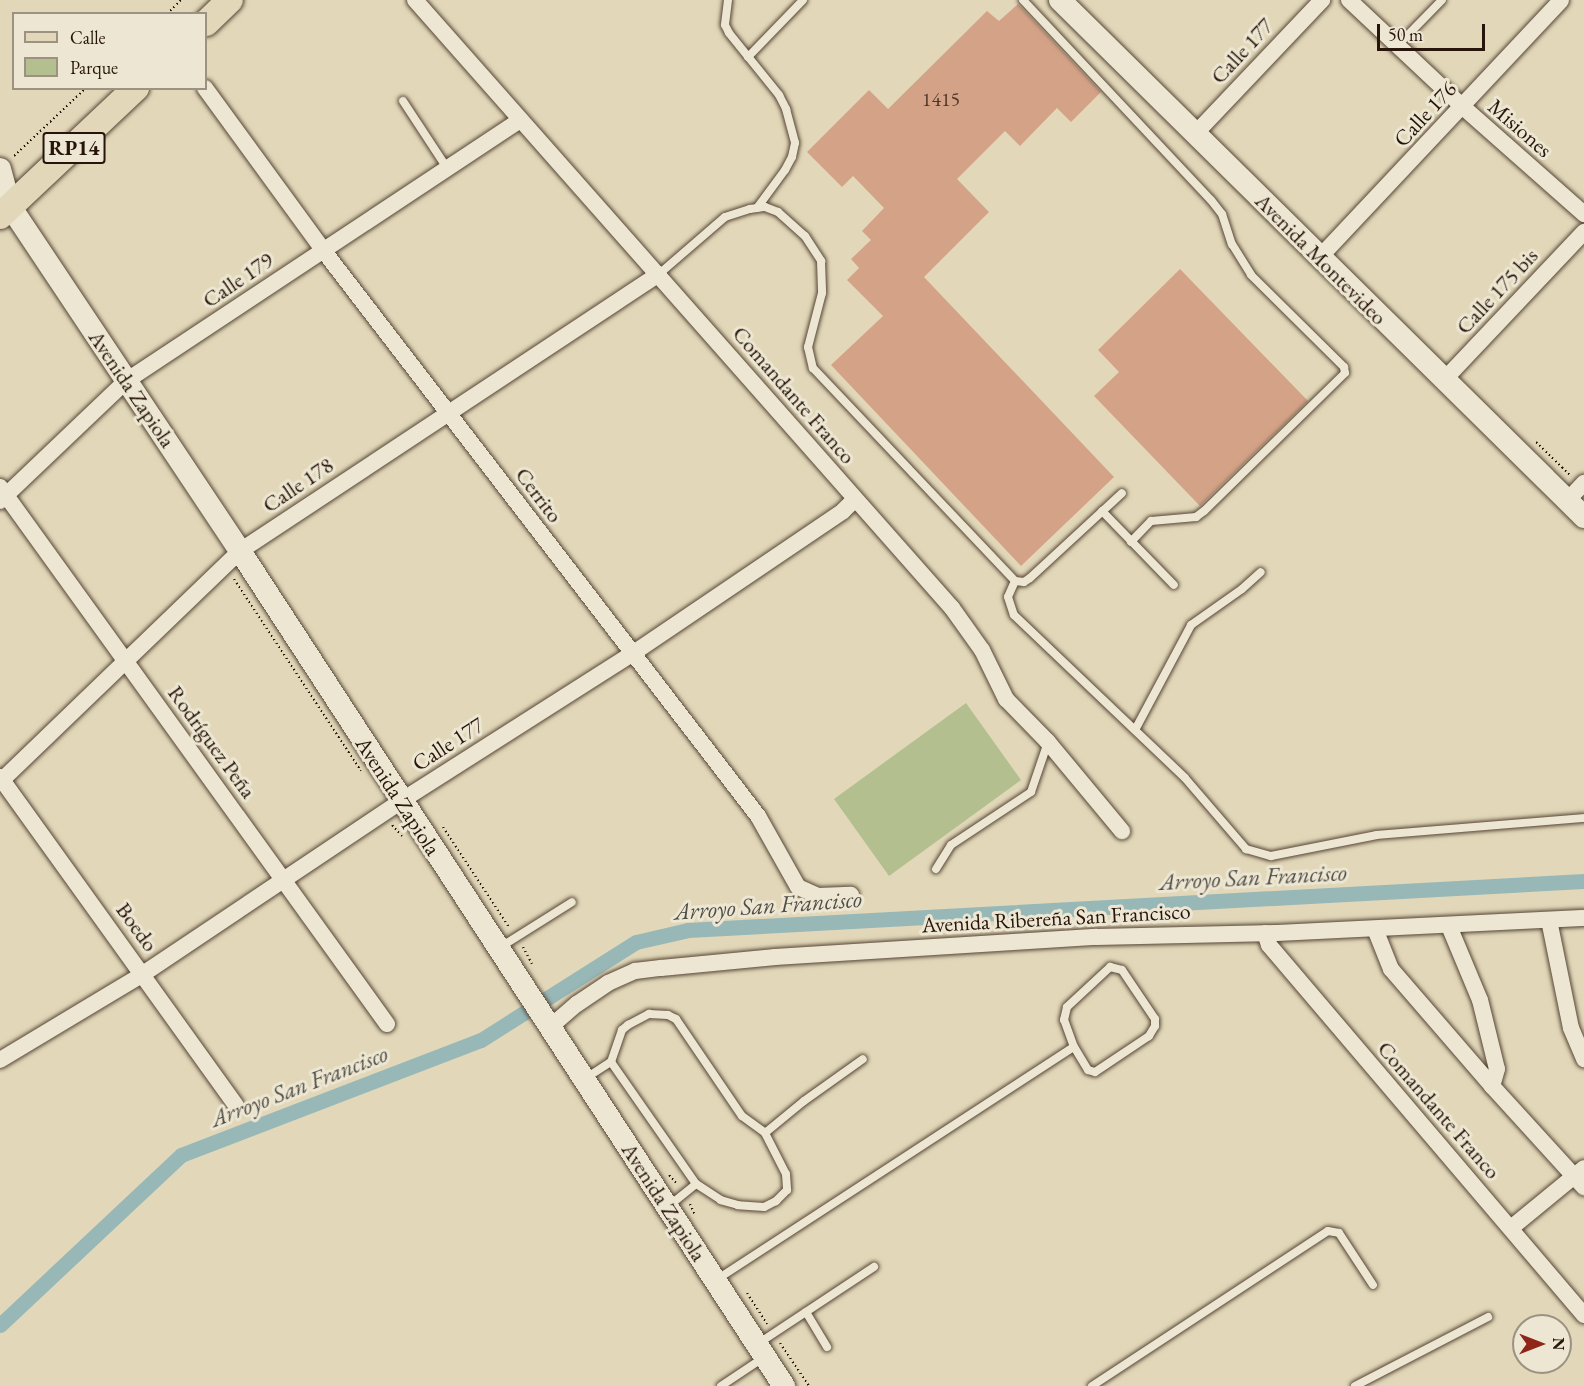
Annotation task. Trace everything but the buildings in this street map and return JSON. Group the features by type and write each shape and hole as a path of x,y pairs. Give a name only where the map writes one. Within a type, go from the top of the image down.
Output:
{"main road":[{"path":"207,22 230,0"},
{"name":"Avenida Montevideo","path":"1060,0 1584,517"},
{"name":"RP14","path":"3,206 134,90"},
{"name":"Avenida Zapiola","path":"5,164 3,206 126,381 240,551 401,801 507,943 545,1023 784,1386"}],"street":[{"name":"Comandante Franco","path":"415,0 952,608 982,650 1006,699 1048,742 1122,831"},
{"name":"Calle 177","path":"1195,134 1322,0"},
{"name":"Misiones","path":"1349,0 1463,107 1584,214"},
{"name":"Calle 176","path":"1320,257 1562,0"},
{"name":"Cerrito","path":"206,90 323,250 758,816 798,888 818,896 851,895"},
{"name":"Calle 179","path":"2,494 126,381 520,120"},
{"name":"Calle 175 bis","path":"1444,380 1584,232"},
{"name":"Calle 178","path":"1,780 240,551 659,274"},
{"path":"1567,501 1584,483"},
{"name":"Rodríguez Peña","path":"2,494 126,660 387,1024"},
{"name":"Calle 177","path":"0,1060 143,974 401,801 632,654 843,511 855,499"},
{"name":"Boedo","path":"1,780 236,1105"},
{"name":"Avenida Ribereña San Francisco","path":"545,1023 608,982 635,971 661,968 775,957 1096,937 1375,929 1584,918"},
{"path":"1549,920 1571,1028 1584,1059"},
{"path":"1449,926 1479,1000 1497,1069 1492,1086"},
{"path":"1375,929 1391,969 1492,1086 1581,1177 1511,1228"},
{"name":"Comandante Franco","path":"1265,933 1269,945 1584,1315"}],"lane":[{"path":"728,0 725,25 779,95 786,109 795,143 792,157 785,170 757,208"},
{"path":"748,57 803,0"},
{"path":"1023,0 1211,200 1222,214 1232,244 1251,275 1344,367 1345,373 1204,511 1196,517 1151,521 1131,542"},
{"path":"1397,46 1442,0"},
{"path":"403,101 447,168"},
{"path":"659,274 717,223 740,210 765,207 778,212 806,236 821,261 822,293 808,347 813,368 1015,581"},
{"path":"1015,581 1030,579 1122,493"},
{"path":"1102,511 1174,585"},
{"path":"1135,730 1191,625 1242,589 1261,572"},
{"path":"1015,581 1008,597 1014,615 1185,778 1246,849 1270,856 1377,835 1584,818"},
{"path":"936,869 951,845 1031,792 1048,742"},
{"path":"507,943 572,902"},
{"path":"1117,967 1122,970 1155,1019 1153,1031 1095,1072 1088,1070 1074,1047 1064,1020 1067,1007 1104,970 1117,967"},
{"path":"583,1080 611,1062 622,1030 628,1025 649,1014 669,1015 676,1020 736,1109 765,1133 786,1174 789,1183 787,1190 776,1201 764,1207 738,1205 721,1200 696,1184 611,1062"},
{"path":"715,1280 1074,1047"},
{"path":"765,1133 804,1101 863,1059"},
{"path":"668,1207 696,1184"},
{"path":"1092,1386 1328,1231 1339,1233 1372,1285"},
{"path":"721,1386 806,1312 874,1267"},
{"path":"806,1312 827,1347"},
{"path":"1355,1386 1488,1317"}],"path":[{"path":"169,12 181,0"},
{"path":"5,164 84,90"},
{"path":"441,824 507,943 533,963 523,977"}],"green space":[{"path":"966,703 1021,780 889,876 834,799"}],"waterway":[{"name":"Arroyo San Francisco","path":"0,1325 181,1155 481,1040 636,942 688,930 1584,881"}]}
